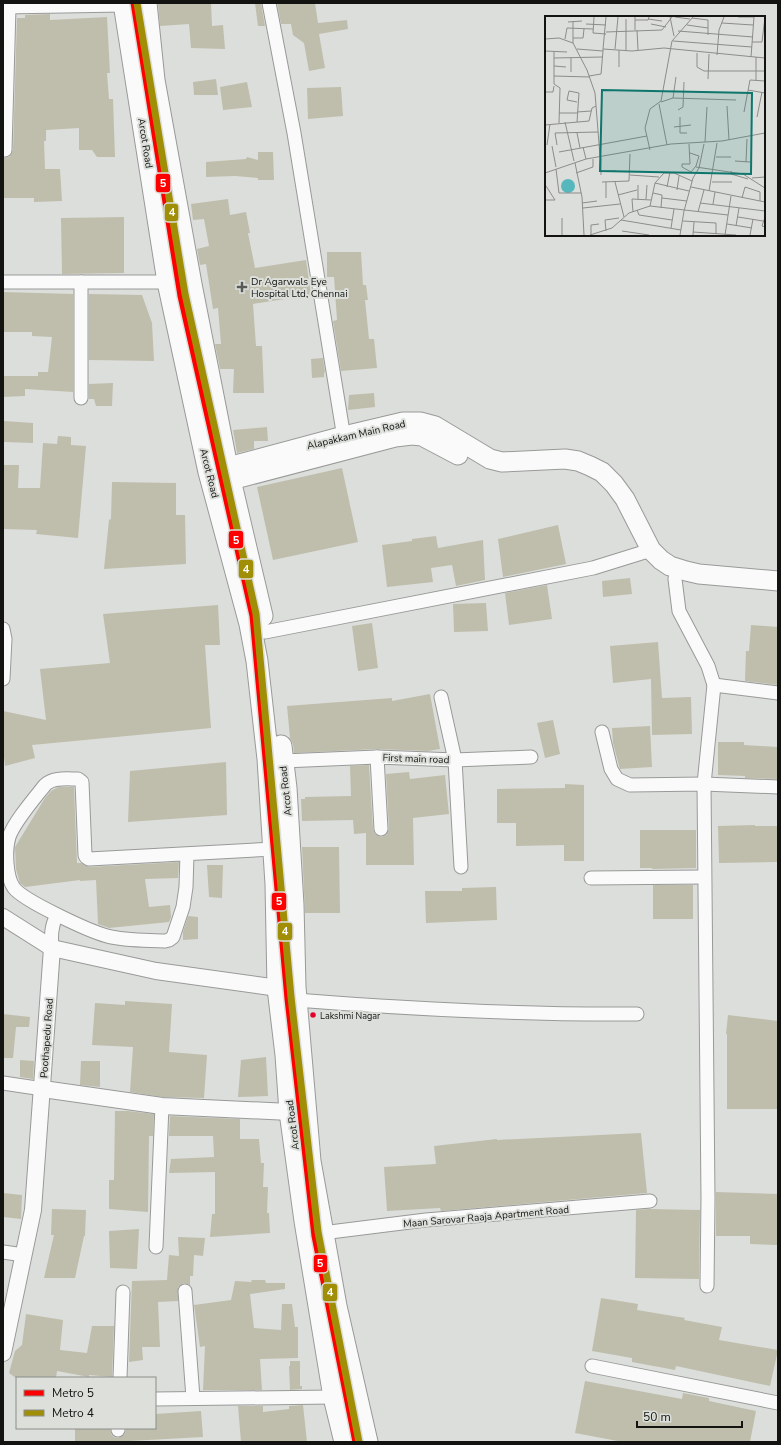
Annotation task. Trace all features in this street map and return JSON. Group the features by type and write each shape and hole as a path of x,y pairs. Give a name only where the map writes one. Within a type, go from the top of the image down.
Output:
{"main road":[{"name":"Arcot Road","path":"146,3 154,80 191,284 220,476 256,654 268,759 276,884 278,988 286,1055 290,1112 334,1397 345,1442"},
{"name":"Arcot Road","path":"124,4 168,282 220,476 265,632 286,788 293,905 296,1000 310,1161 336,1306 367,1442"},
{"name":"Alapakkam Main Road","path":"220,476 345,443 403,422 420,422 435,426 490,459 502,462 565,459 578,461 602,472 610,478 625,499 646,552 661,560 676,574 698,586 778,593"},
{"name":"Alapakkam Main Road","path":"676,574 699,574 778,581"}],"street":[{"path":"269,3 294,133 345,443"},
{"path":"5,150 6,7 124,4"},
{"path":"3,282 168,282"},
{"path":"80,282 81,398"},
{"path":"265,632 593,568 646,552"},
{"path":"676,574 679,611 708,666 714,685 704,784 708,1198 707,1286"},
{"path":"3,629 5,639 3,675"},
{"path":"714,685 778,693"},
{"name":"First main road","path":"441,697 455,760 461,867"},
{"path":"602,732 611,769 617,779 630,785 704,784 778,787"},
{"path":"282,762 377,757"},
{"name":"First main road","path":"381,829 377,757 455,760"},
{"path":"455,760 531,757"},
{"path":"187,854 186,887 183,907 173,937 169,940 127,939 107,936 57,914 25,897 14,889 7,870 7,846 14,826 50,780 81,780 85,855 86,857 92,859 187,854 274,850"},
{"path":"591,878 704,877"},
{"path":"52,948 51,935 57,914"},
{"path":"3,917 52,948 156,971 278,988"},
{"name":"Poothapedu Road","path":"3,1350 33,1210 43,1089 52,948"},
{"path":"296,1000 386,1007 535,1014 638,1014"},
{"path":"3,1083 162,1106 290,1112"},
{"path":"156,1247 162,1106"},
{"name":"Maan Sarovar Raaja Apartment Road","path":"322,1233 426,1220 650,1201"},
{"path":"3,1252 24,1255"},
{"path":"185,1291 193,1398"},
{"path":"120,1377 123,1292"},
{"path":"592,1366 778,1403"},
{"path":"156,1399 334,1397"}],"building":[{"path":"158,3 211,3 212,26 223,25 225,49 191,48 189,24 160,26"},
{"path":"255,3 261,3 265,26 258,26"},
{"path":"277,3 315,3 318,23 347,20 348,29 319,34 325,68 309,71 304,43 293,35 291,24 281,24"},
{"path":"50,14 50,20 107,17 110,73 107,73 109,99 113,99 115,157 97,157 92,150 79,150 79,128 46,130 46,141 44,141 45,169 60,169 62,201 34,202 34,198 3,198 3,158 9,157 13,150 17,18 25,18 25,15"},
{"path":"216,79 218,95 194,95 193,82"},
{"path":"247,82 252,107 223,110 220,87"},
{"path":"341,87 343,116 308,119 307,88"},
{"path":"258,152 273,152 274,180 258,180 258,178 235,176 206,177 206,162 246,159 247,157 258,160"},
{"path":"228,199 230,215 246,212 250,233 248,233 255,268 306,260 311,295 253,304 256,346 262,346 264,393 233,393 234,369 220,369 215,344 221,344 218,308 213,309 206,264 200,265 197,249 209,246 204,219 193,220 191,204"},
{"path":"124,217 124,273 62,274 61,218"},
{"path":"327,252 361,252 363,285 366,285 368,300 365,300 369,339 374,339 377,368 341,371 333,321 337,320 334,277 327,277"},
{"path":"3,292 73,294 73,392 25,389 25,396 3,397 3,376 38,376 38,372 48,372 52,337 32,336 32,332 3,332"},
{"path":"89,294 142,295 152,323 154,361 89,360"},
{"path":"323,358 325,372 324,377 312,378 311,359"},
{"path":"113,383 112,406 96,406 94,399 89,399 89,384"},
{"path":"374,393 375,407 348,410 349,395"},
{"path":"4,421 33,423 33,443 4,442"},
{"path":"267,427 268,441 254,441 254,449 237,453 233,430"},
{"path":"58,436 71,437 71,445 86,446 78,538 36,534 37,530 3,529 4,465 19,465 18,488 40,488 43,443 57,444"},
{"path":"342,468 358,542 273,560 257,487"},
{"path":"112,482 176,483 176,515 185,515 186,564 104,569 109,520 111,519"},
{"path":"558,525 566,564 503,577 498,539"},
{"path":"436,536 438,548 483,540 485,580 456,586 452,565 431,568 433,582 387,587 382,545"},
{"path":"630,578 632,594 603,597 602,581"},
{"path":"547,585 552,619 509,625 505,593"},
{"path":"486,603 488,631 454,632 453,604"},
{"path":"218,605 220,645 205,645 211,728 32,745 35,758 5,766 3,748 3,711 46,720 40,669 110,663 103,614"},
{"path":"372,623 378,668 358,671 352,626"},
{"path":"751,625 778,627 778,685 745,681 746,651 749,651"},
{"path":"658,642 662,698 691,697 692,734 652,735 651,679 613,683 610,646"},
{"path":"430,694 440,749 428,751 377,749 294,753 293,744 290,738 287,706 392,698 392,701"},
{"path":"553,720 560,754 545,758 537,723"},
{"path":"650,726 652,767 620,769 613,743 612,728"},
{"path":"718,742 744,742 744,745 778,747 778,779 718,775"},
{"path":"226,762 227,815 128,822 130,771"},
{"path":"369,765 373,829 375,834 381,837 386,835 389,829 386,774 409,772 410,779 445,775 449,814 413,818 414,865 366,865 366,833 354,834 353,820 302,821 301,799 305,799 305,797 351,796 350,766"},
{"path":"565,784 584,785 584,861 564,861 564,845 516,846 516,823 497,823 497,789 565,788"},
{"path":"58,787 74,787 77,863 81,863 89,867 179,862 178,878 145,879 149,907 170,905 171,917 169,922 109,928 98,924 96,880 80,880 25,887 20,883 16,869 15,847 45,798 51,791"},
{"path":"718,826 778,826 778,862 719,863"},
{"path":"640,830 696,830 696,868 640,868"},
{"path":"302,847 339,847 340,913 305,913"},
{"path":"207,865 223,865 222,898 209,897"},
{"path":"653,885 693,885 693,919 653,919"},
{"path":"496,887 497,920 426,923 425,891 462,891 462,888"},
{"path":"188,916 198,917 198,939 183,940 183,932"},
{"path":"125,1001 172,1004 169,1052 207,1055 204,1098 163,1097 130,1092 133,1047 92,1045 95,1003 125,1005"},
{"path":"3,1014 30,1017 29,1027 16,1027 13,1058 3,1058"},
{"path":"728,1015 778,1021 778,1109 727,1109 726,1034"},
{"path":"266,1057 268,1096 238,1097 241,1060"},
{"path":"20,1060 34,1061 33,1079 20,1077"},
{"path":"81,1061 100,1061 100,1087 80,1085"},
{"path":"115,1111 154,1114 153,1136 149,1136 148,1212 109,1209 109,1180 114,1180"},
{"path":"170,1116 240,1119 240,1139 259,1139 261,1163 264,1163 263,1187 268,1187 267,1213 269,1213 270,1233 210,1237 212,1214 215,1214 215,1172 169,1173 171,1159 214,1157 213,1136 169,1136"},
{"path":"641,1133 647,1193 441,1211 440,1208 387,1211 384,1167 436,1164 434,1146 497,1139"},
{"path":"716,1192 778,1194 778,1245 750,1244 750,1236 716,1236"},
{"path":"3,1193 22,1195 21,1219 3,1217"},
{"path":"52,1209 86,1210 85,1236 75,1278 44,1278 54,1235 51,1235"},
{"path":"636,1210 700,1210 699,1279 635,1278"},
{"path":"139,1229 137,1269 110,1268 109,1231"},
{"path":"178,1237 205,1238 203,1256 194,1255 193,1276 190,1276 190,1285 184,1283 178,1287 178,1301 158,1302 160,1347 142,1347 143,1360 129,1362 132,1281 167,1280 169,1255 179,1256"},
{"path":"251,1280 265,1280 266,1283 285,1283 285,1289 250,1294 254,1328 281,1330 282,1304 292,1304 295,1327 298,1327 298,1358 260,1359 262,1390 203,1390 205,1346 200,1347 194,1305 231,1300 235,1281 252,1282"},
{"path":"601,1298 638,1304 637,1310 685,1318 684,1320 722,1327 719,1340 778,1350 770,1386 676,1366 675,1370 632,1362 632,1358 592,1351"},
{"path":"26,1314 63,1320 60,1350 87,1353 92,1326 114,1326 112,1377 89,1375 89,1377 57,1371 56,1377 16,1378 9,1373 15,1351 22,1345"},
{"path":"290,1361 300,1361 300,1386 302,1386 302,1389 290,1390"},
{"path":"585,1381 682,1399 683,1393 709,1398 709,1401 756,1411 750,1442 623,1442 575,1433"},
{"path":"303,1405 307,1442 241,1442 238,1406 263,1406 263,1412 289,1409 289,1406"},
{"path":"201,1411 203,1437 112,1442 75,1442 75,1429 110,1429 111,1434 118,1438 125,1434 126,1429 156,1429 156,1414"}],"metro line":[{"name":"5","path":"134,3 181,296 253,616 288,999 315,1236 356,1442"},
{"name":"4","path":"137,3 185,294 256,614 291,997 318,1232 359,1442"}],"place":[{"name":"Dr Agarwals Eye Hospital Ltd, Chennai","path":"242,287"},
{"name":"Lakshmi Nagar","path":"313,1015"}]}
